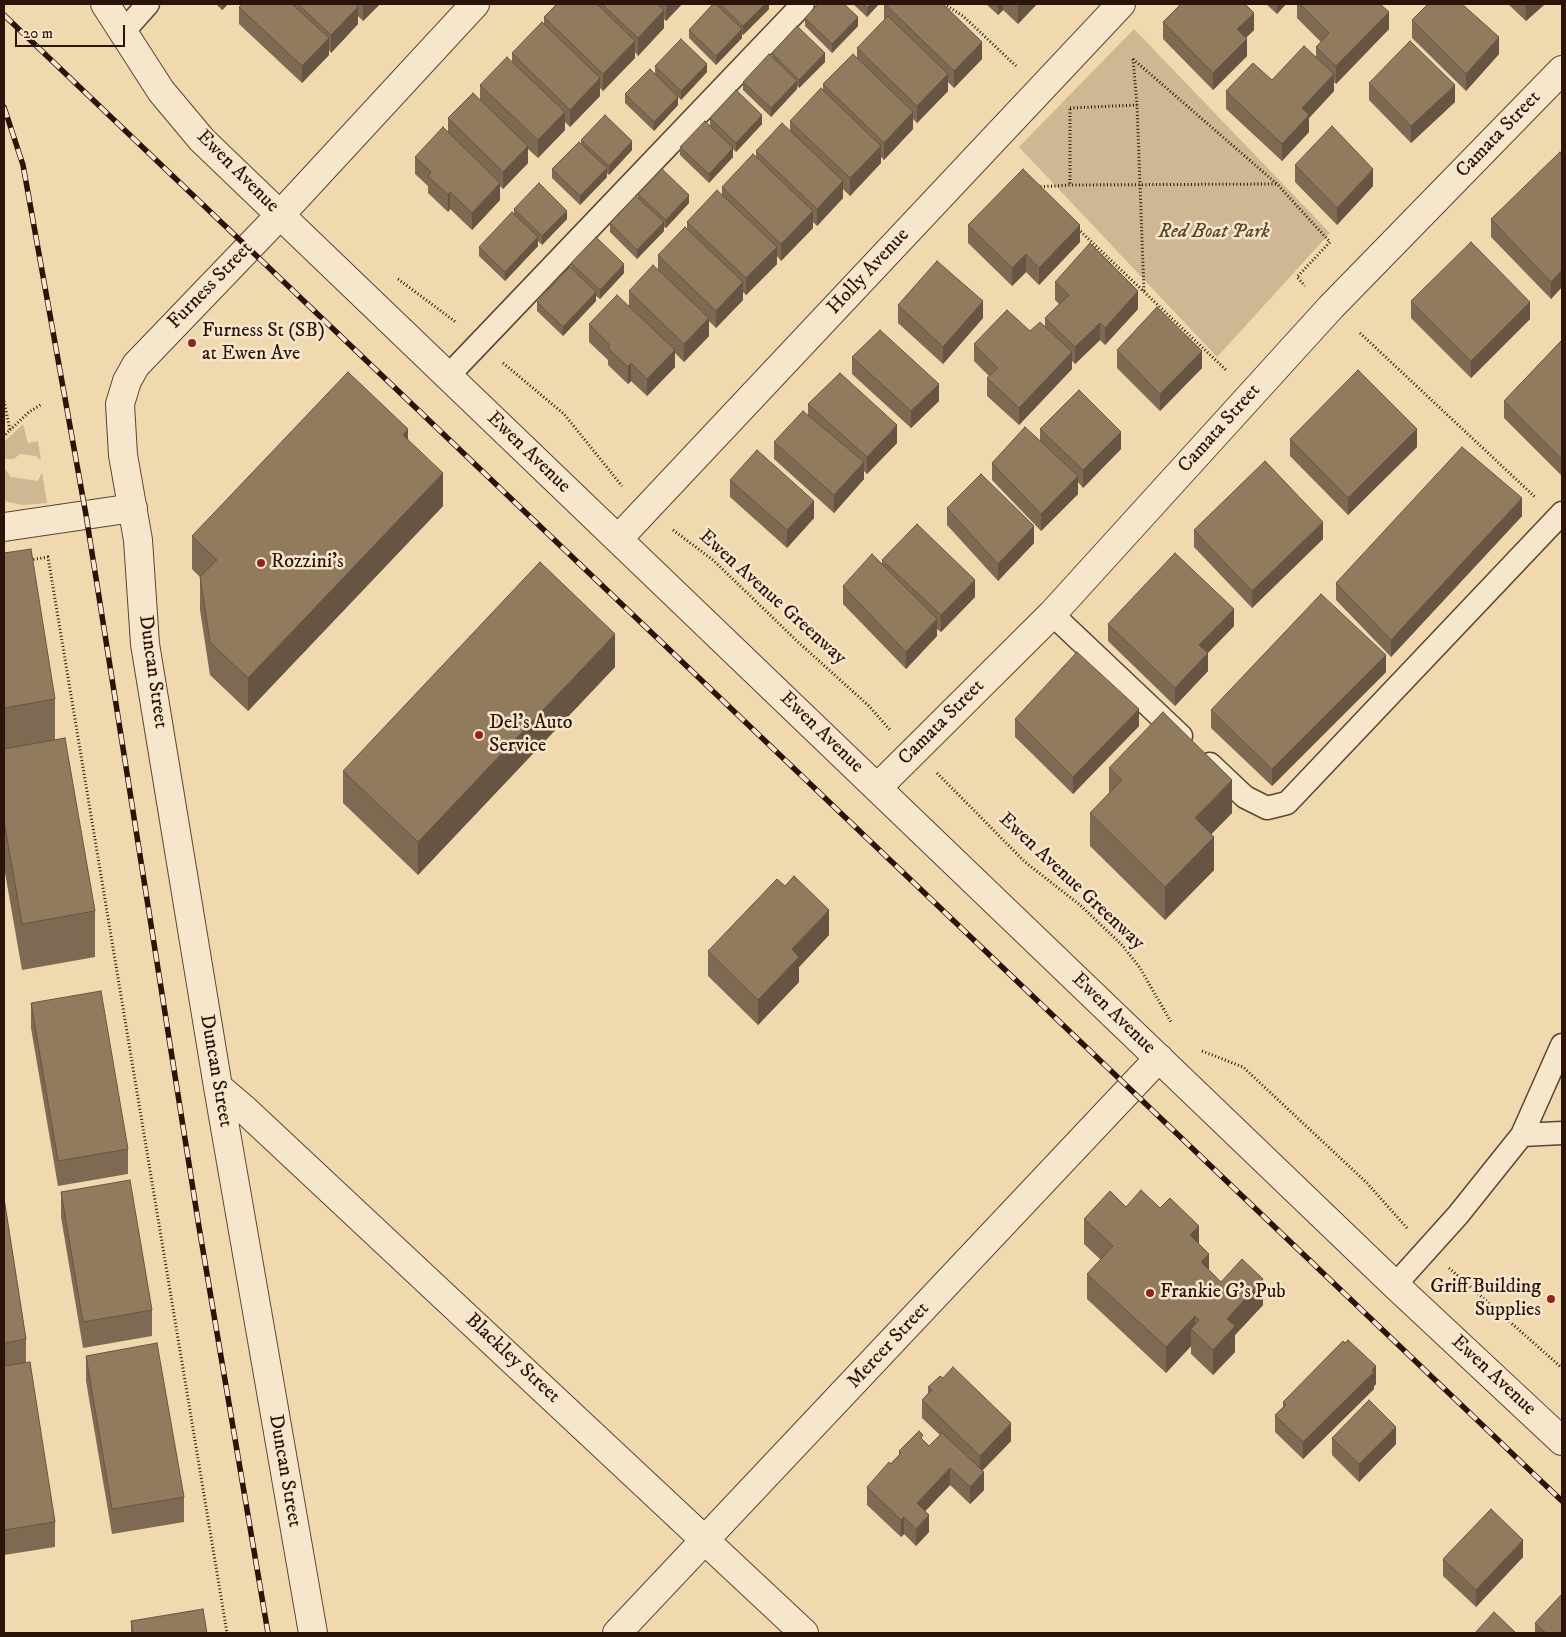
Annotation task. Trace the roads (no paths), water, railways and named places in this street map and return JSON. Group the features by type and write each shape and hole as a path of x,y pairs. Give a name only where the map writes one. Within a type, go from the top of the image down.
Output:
{"street":[{"name":"Ewen Avenue","path":"105,4 161,91 202,140 1396,1285 1562,1441"},
{"name":"Furness Street","path":"133,508 124,455 120,404 127,381 136,365 280,215 475,4"},
{"name":"Holly Avenue","path":"618,539 1121,4"},
{"name":"Camata Street","path":"877,788 1052,614 1331,308 1562,70"},
{"path":"4,527 133,508"},
{"name":"Duncan Street","path":"133,508 138,540 145,644 218,1087 313,1633"},
{"name":"Mercer Street","path":"618,1633 1159,1058"},
{"name":"Blackley Street","path":"218,1087 707,1540 804,1633"}],"lane":[{"path":"124,31 148,4"},
{"path":"448,376 803,4"},
{"path":"1052,614 1245,797 1267,808 1287,803 1559,516"},
{"path":"1396,1285 1458,1215 1522,1135 1562,1045"},
{"path":"1522,1135 1562,1133"}],"railway":[{"path":"4,15 1562,1501"},
{"path":"4,107 23,165 86,515 199,1227 268,1633"}],"place":[{"name":"Furness St (SB) at Ewen Ave","path":"192,343"},
{"name":"Rozzini's","path":"261,563"},
{"name":"Del's Auto Service","path":"479,735"},
{"name":"Frankie G's Pub","path":"1150,1293"},
{"name":"Griff Building Supplies","path":"1551,1299"}],"park label":[{"name":"Red Boat Park","path":"1214,233"}]}
